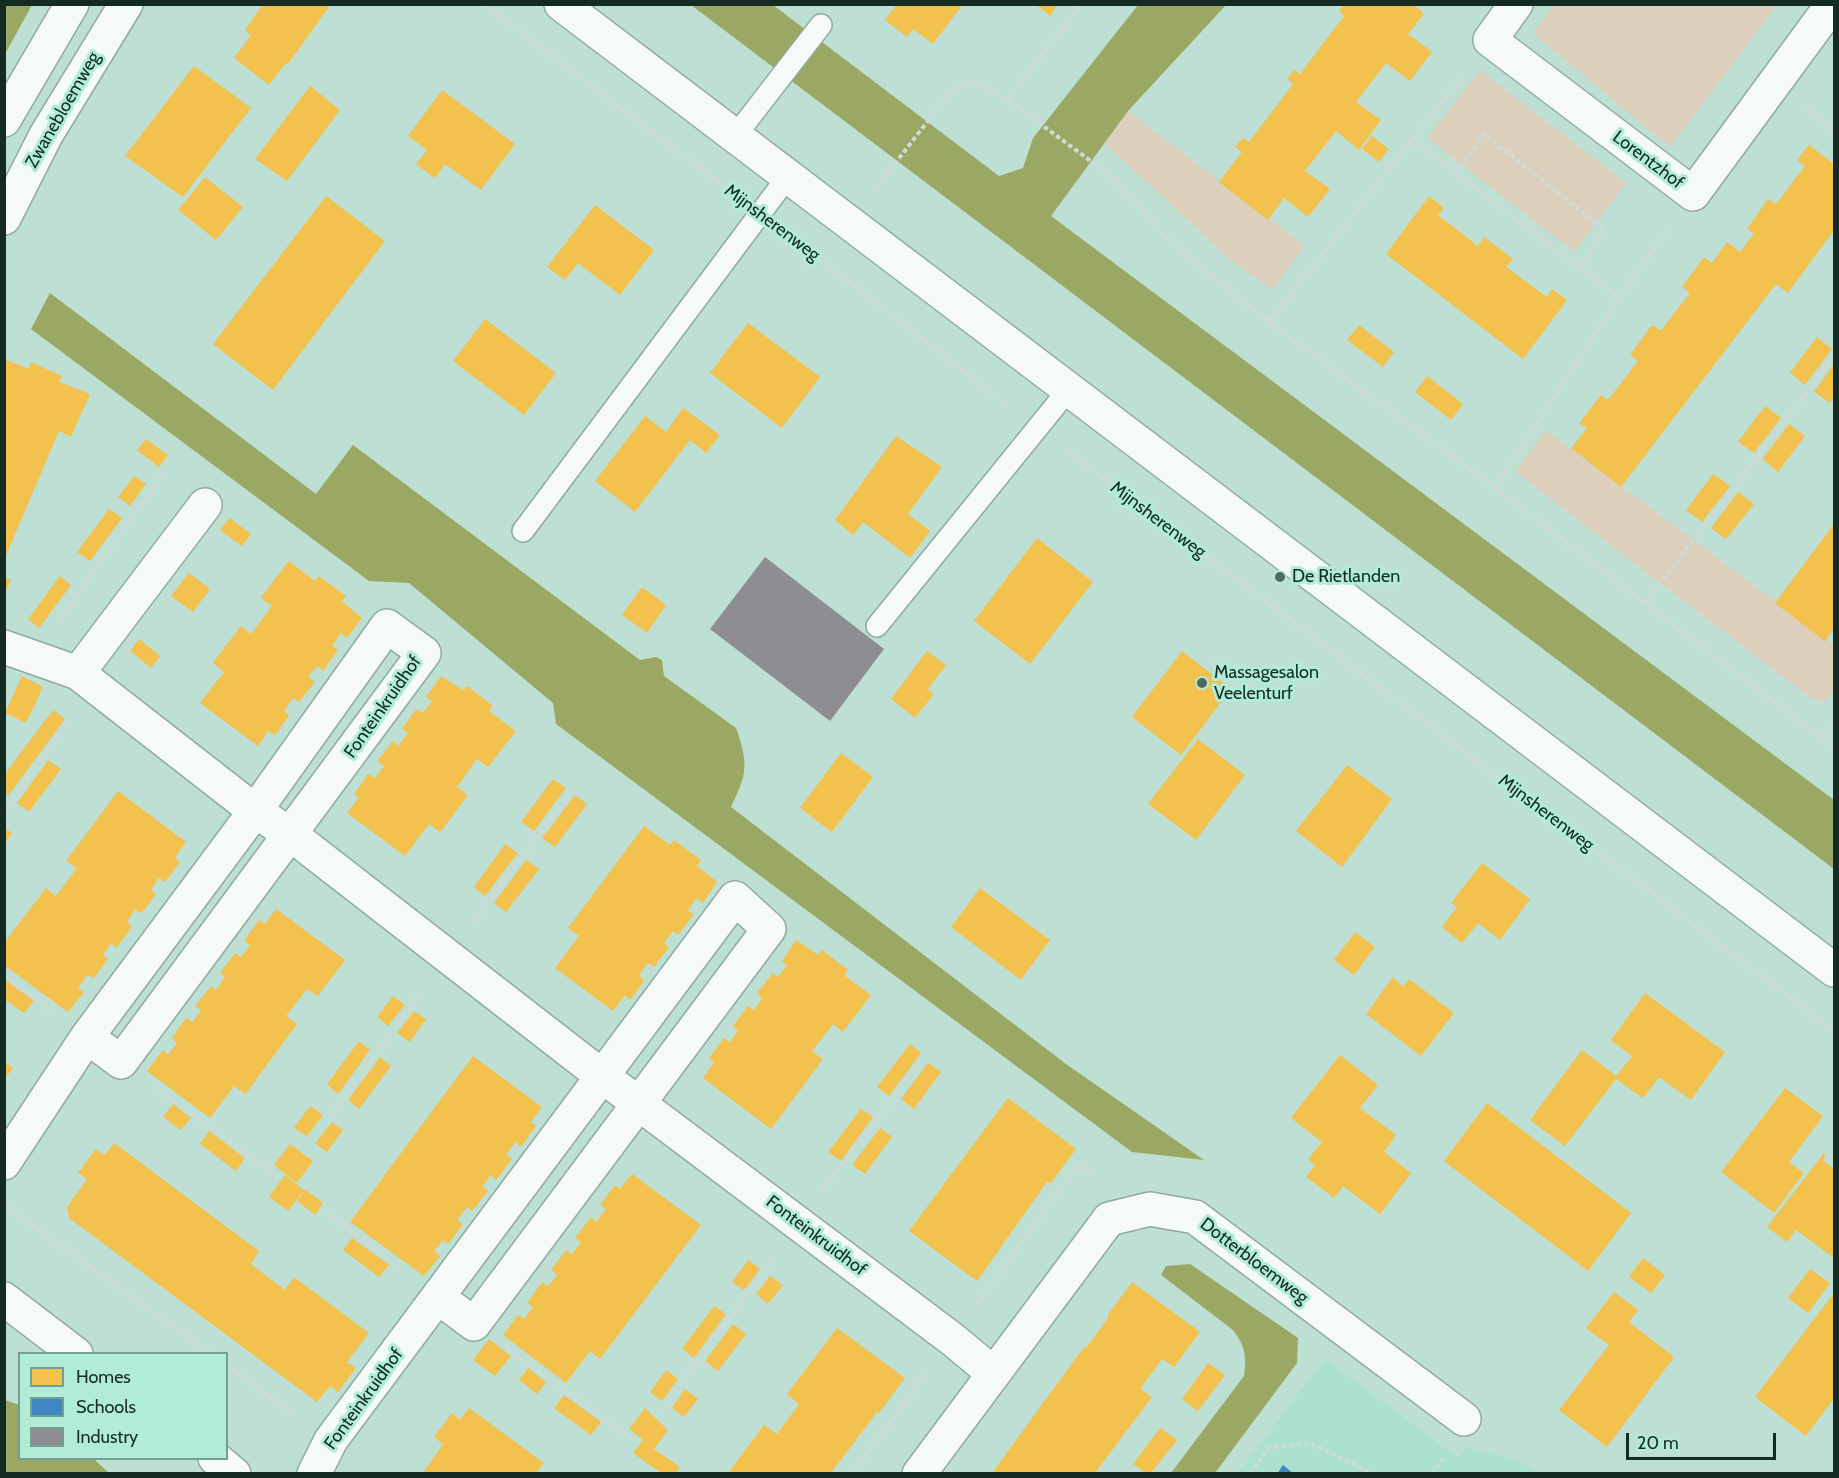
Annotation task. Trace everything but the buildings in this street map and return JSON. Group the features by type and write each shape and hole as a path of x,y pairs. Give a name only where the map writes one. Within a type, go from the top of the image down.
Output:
{"street":[{"path":"4,120 72,4"},
{"name":"Zwanebloemweg","path":"4,218 46,135 126,4"},
{"path":"561,4 1834,970"},
{"path":"1490,40 1516,4"},
{"name":"Lorentzhof","path":"1490,40 1694,194 1822,16"},
{"path":"86,679 205,505"},
{"name":"Fonteinkruidhof","path":"4,1163 87,1037 255,811 387,626 424,653 121,1062"},
{"name":"Fonteinkruidhof","path":"18,652 86,679 255,811 290,834 637,1102 952,1339 993,1373"},
{"name":"Fonteinkruidhof","path":"314,1473 331,1440 735,898 769,929 637,1102 474,1324"},
{"path":"87,1037 121,1062"},
{"name":"Dotterbloemweg","path":"919,1473 1109,1219 1150,1209 1195,1217 1464,1419"},
{"path":"439,1298 474,1324"},
{"path":"4,1299 75,1352"},
{"path":"218,1460 234,1473"}],"lane":[{"path":"736,135 821,25"},
{"path":"523,531 789,175"},
{"path":"877,626 1069,389"}],"path":[{"name":"Mijnsherenweg","path":"484,4 1038,428 1834,1031"},
{"path":"1008,100 1081,4"},
{"path":"1269,322 1490,40"},
{"path":"876,188 948,95 971,81 1008,100 1111,176 1170,242 1269,322 1495,489 1834,748"},
{"path":"1457,174 1484,134 1604,229 1580,269"},
{"path":"1411,139 1619,298"},
{"path":"1495,489 1619,298 1694,194"},
{"path":"1646,604 1834,356"},
{"path":"18,652 168,468"},
{"path":"4,811 86,679"},
{"path":"1822,739 1834,724"},
{"path":"4,976 87,1037"},
{"path":"121,1062 278,1177"},
{"path":"852,1473 1079,1164 1150,1209"},
{"path":"4,1205 210,1352"},
{"path":"325,1210 439,1298"},
{"path":"474,1324 635,1442"},
{"path":"1250,1473 1269,1448 1310,1443 1374,1473"}],"shaded area":[{"path":"1555,4 1777,5 1670,147 1536,36 1534,32"},
{"path":"4,5 32,5 5,54"},
{"path":"691,5 773,5 999,176 1023,168 1033,138 1138,5 1226,5 1128,111 1051,216 1834,800 1834,869"},
{"path":"1480,70 1626,183 1574,252 1427,138"},
{"path":"1128,111 1305,246 1272,290 1227,257 1104,143"},
{"path":"50,293 316,494 353,445 640,660 656,657 662,660 664,676 736,728 743,751 744,769 731,807 1066,1064 1204,1160 1132,1152 556,724 553,703 409,583 369,581 31,329"},
{"path":"1546,430 1834,645 1834,690 1825,702 1813,700 1515,472"},
{"path":"1190,1264 1298,1338 1297,1363 1215,1473 1171,1473 1244,1376 1245,1369 1243,1346 1233,1330 1161,1275 1166,1266"},
{"path":"1325,1359 1458,1458 1468,1447 1520,1461 1536,1473 1237,1474"},
{"path":"5,1400 18,1405 18,1460 95,1460 109,1473 5,1473"}],"place":[{"name":"De Rietlanden","path":"1280,577"},
{"name":"Massagesalon Veelenturf","path":"1202,683"}]}
